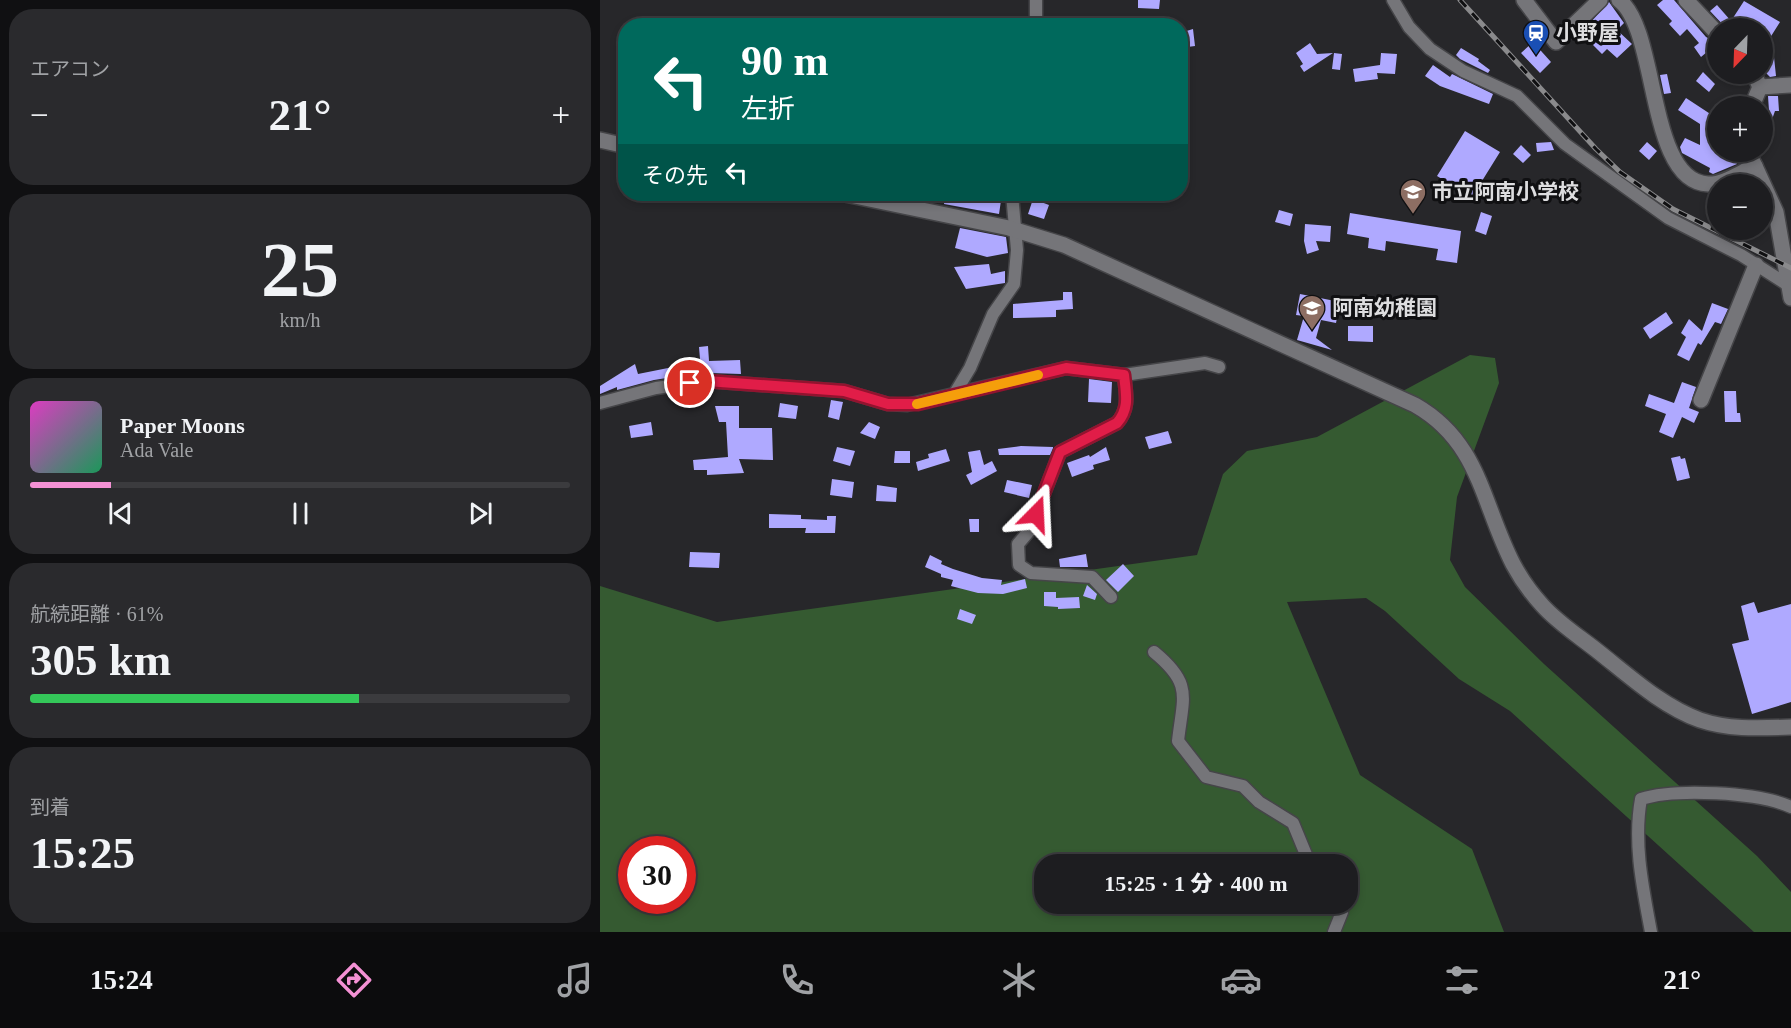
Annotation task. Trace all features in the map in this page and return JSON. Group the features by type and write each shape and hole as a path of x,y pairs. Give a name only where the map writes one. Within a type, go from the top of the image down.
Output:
{"street":[{"path":"1036,0 1036,18"},
{"path":"1392,0 1409,27 1430,49 1463,71 1517,96 1565,144 1668,218 1756,265 1790,291"},
{"path":"1524,0 1556,42 1600,0"},
{"path":"1619,0 1634,20 1661,127 1678,165 1699,183 1710,184 1755,166"},
{"path":"1686,0 1707,22"},
{"path":"1773,82 1791,85"},
{"path":"600,140 618,144"},
{"path":"1753,162 1776,212 1790,291"},
{"path":"878,201 1015,230 1064,245 1423,410 1442,424 1462,447 1478,476 1513,563 1528,588 1552,615 1652,692 1688,715 1729,727 1791,727"},
{"path":"955,393 970,368 995,309 1014,284 1017,250 1013,201"},
{"path":"1701,400 1756,265"},
{"path":"600,402 656,388 707,381 844,391 897,405 918,404 955,393 1066,368 1124,375 1205,363 1219,367"},
{"path":"1111,597 1092,577 1031,573 1019,566 1017,544 1030,530 1060,452 1117,423 1123,416 1127,408 1124,375"},
{"path":"1154,652 1173,667 1184,687 1179,741 1185,750 1206,777 1243,786 1259,802 1293,823 1306,854"},
{"path":"1652,932 1644,898 1638,835 1641,799 1658,794 1746,795 1776,800 1791,807"},
{"path":"1334,932 1341,914"}],"green space":[{"path":"1470,355 1495,358 1499,383 1457,497 1450,560 1465,587 1544,664 1757,856 1791,892 1791,932 1754,932 1510,711 1459,679 1385,611 1366,598 1287,602 1360,775 1472,849 1504,932 600,932 600,586 717,622 1197,555 1223,474 1247,451 1317,437"}],"building":[{"path":"1138,0 1160,0 1159,9 1138,8"},
{"path":"1663,0 1674,0 1707,38 1707,52 1701,57 1694,47 1699,43 1687,29 1680,36 1669,24 1672,21 1657,5"},
{"path":"1744,1 1780,22 1773,33 1773,18 1733,18"},
{"path":"1609,2 1624,23 1617,30 1632,44 1617,58 1607,49 1602,54 1593,45 1603,35 1590,23"},
{"path":"1717,5 1728,18 1717,18 1710,11"},
{"path":"1193,29 1195,46 1188,47 1188,31"},
{"path":"1533,42 1551,62 1540,73 1521,53"},
{"path":"1310,43 1317,54 1333,53 1304,72 1300,66 1303,64 1296,53"},
{"path":"1461,48 1479,59 1478,61 1490,70 1488,73 1460,59 1456,55"},
{"path":"1334,53 1342,54 1340,70 1332,69"},
{"path":"1381,53 1397,54 1395,74 1377,73 1378,79 1355,82 1353,69 1380,65"},
{"path":"1773,56 1774,57 1776,76 1773,76"},
{"path":"1433,65 1450,77 1452,74 1493,94 1489,104 1440,86 1425,76"},
{"path":"1703,72 1707,76 1707,84 1715,84 1709,92 1696,81"},
{"path":"1667,74 1671,93 1664,94 1660,75"},
{"path":"1773,96 1778,96 1779,111 1775,111 1773,117"},
{"path":"1686,98 1707,112 1707,162 1736,162 1737,164 1713,174 1709,172 1710,168 1682,153 1680,147 1685,138 1700,145 1700,124 1678,110"},
{"path":"1465,131 1500,152 1472,197 1437,176"},
{"path":"1551,142 1554,150 1537,152 1536,143"},
{"path":"1647,142 1657,151 1649,160 1639,151"},
{"path":"1521,145 1531,155 1523,163 1513,154"},
{"path":"944,201 1001,201 999,214 944,204"},
{"path":"1032,201 1049,205 1044,219 1028,214"},
{"path":"1279,210 1293,214 1290,226 1275,222"},
{"path":"1481,212 1492,216 1486,235 1475,231"},
{"path":"1350,213 1461,231 1457,263 1436,260 1438,249 1386,241 1385,251 1368,248 1369,238 1347,234"},
{"path":"1305,224 1331,226 1330,242 1316,241 1319,250 1307,254 1304,241"},
{"path":"960,228 1006,237 1008,253 987,257 955,248"},
{"path":"989,264 991,274 1005,271 1005,283 966,289 954,267"},
{"path":"1063,292 1072,292 1073,309 1056,310 1056,317 1013,318 1013,304 1063,300"},
{"path":"1300,294 1340,302 1336,323 1321,320 1316,338 1332,350 1297,340 1304,316 1296,315"},
{"path":"1712,303 1728,309 1721,324 1715,322 1701,345 1698,343 1689,361 1677,355 1686,337 1681,333 1689,319 1702,331"},
{"path":"1666,312 1673,323 1650,339 1643,328"},
{"path":"1348,326 1373,326 1373,342 1348,341"},
{"path":"708,346 709,361 740,360 741,374 711,373 711,371 654,380 617,390 617,387 600,394 600,386 635,364 638,374 678,366 678,363 700,359 699,347"},
{"path":"1089,379 1112,382 1111,403 1088,402"},
{"path":"1682,382 1696,387 1689,408 1699,412 1694,423 1682,417 1673,438 1659,432 1666,414 1645,406 1649,394 1674,403"},
{"path":"1724,391 1736,391 1737,413 1740,413 1741,422 1725,422"},
{"path":"831,400 843,402 839,420 828,417"},
{"path":"780,403 798,406 796,419 778,417"},
{"path":"715,406 739,406 739,428 772,428 773,460 739,459 744,473 707,475 707,470 694,470 693,460 728,457 726,422 719,422"},
{"path":"651,422 653,435 631,438 629,426"},
{"path":"869,422 880,427 875,439 860,433"},
{"path":"1168,431 1172,443 1149,449 1145,437"},
{"path":"1021,446 1053,448 1050,455 999,455 998,449"},
{"path":"837,447 855,451 850,466 833,461"},
{"path":"1106,447 1110,460 1093,465 1094,469 1072,477 1067,463 1089,455 1090,457"},
{"path":"946,449 950,461 918,471 916,462 929,458 928,454"},
{"path":"980,450 984,465 992,461 997,471 971,485 966,475 972,472 968,452"},
{"path":"895,451 910,451 910,463 894,463"},
{"path":"1680,456 1681,459 1685,458 1690,478 1677,481 1671,458"},
{"path":"832,479 854,482 852,498 830,495"},
{"path":"1007,480 1032,485 1029,498 1004,492"},
{"path":"877,485 897,488 896,502 876,501"},
{"path":"769,514 801,515 801,519 827,520 827,516 836,516 835,533 805,533 806,528 769,528"},
{"path":"969,519 979,519 979,532 970,532"},
{"path":"690,552 720,553 719,568 689,567"},
{"path":"1086,554 1088,567 1060,567 1059,559"},
{"path":"930,555 942,561 941,564 953,569 982,578 1002,580 1001,585 1025,579 1027,588 1003,594 978,593 951,586 953,580 941,577 941,574 925,567"},
{"path":"1123,564 1134,576 1118,592 1106,580"},
{"path":"1087,585 1097,594 1095,600 1083,596"},
{"path":"1044,592 1056,592 1056,598 1079,597 1080,608 1058,609 1058,607 1044,606"},
{"path":"1754,602 1758,613 1791,604 1791,702 1752,714 1732,644 1749,640 1741,606"},
{"path":"960,609 976,615 972,624 957,619"}],"railway":[{"path":"1460,0 1596,149 1620,172 1673,209 1791,268"}],"slow traffic":[{"path":"917,404 1038,375"}],"place":[{"name":"小野屋","path":"1536,56"},
{"name":"市立阿南小学校","path":"1413,215"},
{"name":"阿南幼稚園","path":"1312,331"}],"route":[{"path":"690,383 707,381 811,391 844,391 888,404 907,405 1066,368 1124,375 1127,408 1123,416 1117,423 1060,452 1036,514"}]}
